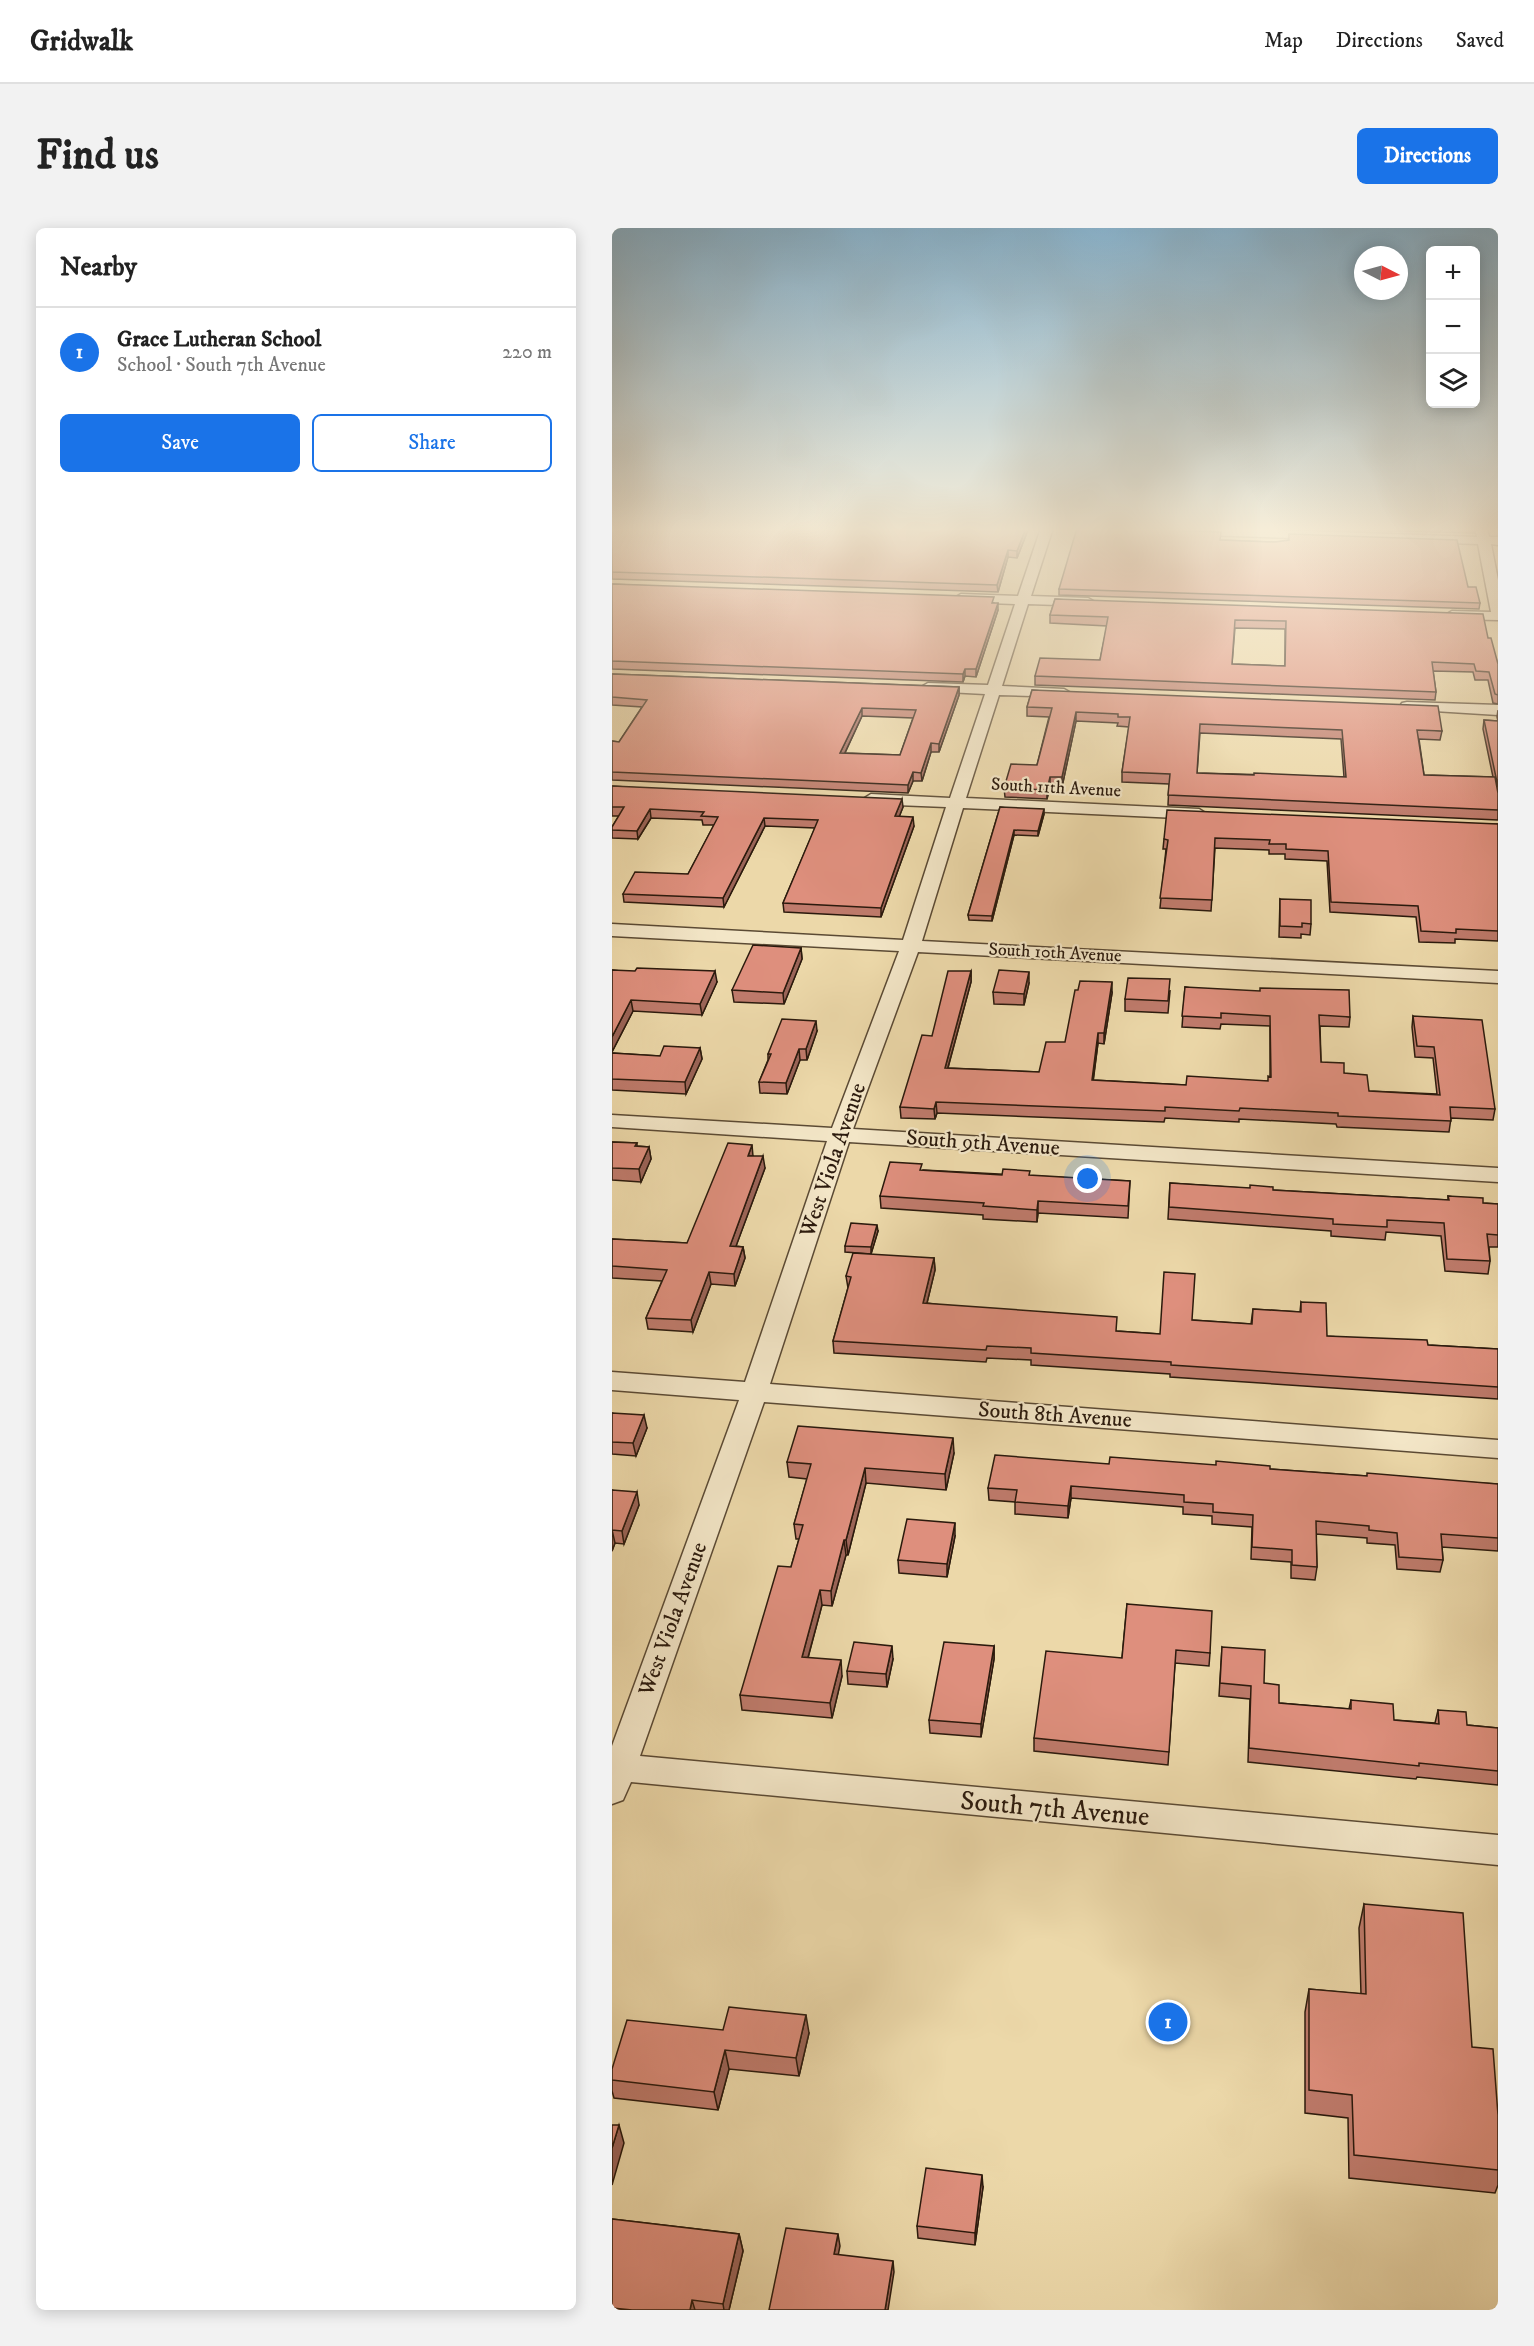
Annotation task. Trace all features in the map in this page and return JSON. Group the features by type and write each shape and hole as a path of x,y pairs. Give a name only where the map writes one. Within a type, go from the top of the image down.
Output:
{"street":[{"name":"West Viola Avenue","path":"614,1775 755,1391 840,1135 911,945 1014,625"},
{"path":"911,687 1078,693"},
{"path":"1390,706 1498,710"},
{"name":"South 11th Avenue","path":"849,798 1215,814"},
{"name":"South 10th Avenue","path":"612,930 1498,977"},
{"name":"South 9th Avenue","path":"612,1121 1498,1175"},
{"name":"South 8th Avenue","path":"612,1381 1498,1449"},
{"name":"South 7th Avenue","path":"614,1775 1498,1850"}],"building":[{"path":"612,625 991,625 976,669 965,669 963,674 612,661"},
{"path":"1106,625 1235,625 1232,664 1285,666 1286,625 1485,625 1498,664 1498,695 1495,694 1489,672 1476,671 1474,664 1432,662 1436,692 1035,676 1040,658 1100,660"},
{"path":"612,674 959,687 939,744 931,743 921,773 913,772 908,785 612,772 612,741 619,742 647,700 612,697","holes":["862,708 916,710 900,755 840,753"]},
{"path":"1032,690 1438,706 1442,731 1417,730 1424,775 1495,777 1498,810 1168,795 1170,774 1122,772 1130,717 1118,717 1118,714 1076,712 1062,777 1050,777 1047,790 1004,788 1011,764 1037,765 1052,708 1027,707","holes":["1200,724 1342,730 1346,777 1197,773"]},
{"path":"1484,720 1498,721 1498,787"},
{"path":"612,786 902,799 895,816 913,817 881,908 783,903 818,820 764,818 723,898 623,894 635,872 688,874 718,817 701,816 704,812 650,809 637,831 612,830 624,807 612,807"},
{"path":"1000,807 1044,809 1038,831 1014,830 992,916 968,915"},
{"path":"1167,810 1498,824 1498,931 1456,929 1456,933 1421,931 1418,906 1331,902 1328,851 1286,849 1286,844 1269,844 1270,840 1215,838 1212,900 1160,898 1168,840 1164,839"},
{"path":"1280,899 1311,900 1311,924 1302,923 1302,927 1280,926"},
{"path":"753,945 801,948 783,993 732,990"},
{"path":"637,968 715,971 700,1004 631,1000 612,1037 612,970 635,971"},
{"path":"999,970 1029,972 1024,994 993,992"},
{"path":"948,971 971,971 945,1068 1039,1072 1046,1042 1065,1042 1075,990 1078,990 1080,981 1112,982 1104,1033 1098,1033 1092,1080 1186,1085 1187,1076 1268,1081 1268,1076 1271,1077 1270,1016 1221,1013 1221,1018 1182,1016 1185,987 1260,991 1260,988 1349,990 1350,1017 1319,1015 1321,1062 1344,1063 1344,1073 1367,1075 1369,1091 1440,1095 1434,1047 1417,1046 1413,1016 1482,1020 1495,1109 1450,1107 1451,1121 1338,1116 1338,1113 1240,1108 1239,1111 1165,1107 1165,1111 936,1102 934,1109 900,1107 922,1035 932,1036"},
{"path":"1128,978 1170,979 1168,1001 1125,999"},
{"path":"782,1019 816,1021 806,1049 799,1049 786,1083 759,1082 771,1054 768,1054"},
{"path":"664,1046 700,1048 685,1082 612,1079 612,1053 660,1056"},
{"path":"612,1142 637,1143 635,1146 649,1147 639,1169 612,1168"},
{"path":"728,1143 752,1145 748,1156 763,1156 730,1246 743,1247 734,1274 709,1272 691,1320 646,1318 667,1270 612,1266 612,1239 687,1243"},
{"path":"890,1162 922,1164 920,1170 1002,1175 1003,1169 1030,1171 1029,1175 1130,1181 1128,1206 1038,1201 1037,1210 983,1206 984,1203 880,1196"},
{"path":"1170,1183 1250,1188 1250,1185 1273,1187 1273,1190 1449,1200 1448,1196 1483,1198 1483,1203 1498,1204 1498,1235 1487,1234 1490,1261 1447,1259 1444,1223 1387,1220 1387,1227 1333,1224 1333,1219 1169,1207"},
{"path":"851,1223 877,1225 871,1247 845,1246"},
{"path":"853,1253 934,1258 923,1303 1117,1317 1116,1331 1160,1334 1164,1272 1195,1274 1192,1320 1252,1324 1253,1309 1301,1312 1301,1302 1326,1303 1327,1336 1427,1340 1428,1345 1498,1349 1498,1387 1171,1365 1171,1362 1031,1353 1031,1348 987,1346 986,1350 833,1341 851,1277 846,1276"},
{"path":"612,1413 644,1415 633,1443 612,1442"},
{"path":"798,1426 953,1438 945,1474 865,1468 831,1591 820,1590 802,1657 841,1660 830,1703 740,1695 778,1566 791,1567 803,1525 794,1524 811,1464 787,1462"},
{"path":"995,1455 1109,1464 1110,1457 1216,1465 1216,1461 1270,1466 1270,1469 1367,1476 1367,1473 1498,1484 1498,1538 1441,1534 1443,1560 1399,1557 1397,1533 1369,1530 1369,1526 1316,1521 1317,1567 1292,1565 1292,1550 1252,1547 1253,1515 1213,1512 1213,1504 1184,1502 1184,1495 1071,1486 1068,1506 1015,1502 1017,1490 988,1488"},
{"path":"612,1490 637,1492 622,1531 612,1530"},
{"path":"907,1519 955,1523 947,1564 898,1560"},
{"path":"1127,1604 1212,1611 1210,1653 1176,1650 1169,1752 1034,1738 1046,1651 1122,1658"},
{"path":"854,1642 892,1646 886,1674 847,1671"},
{"path":"944,1642 994,1646 981,1724 929,1720"},
{"path":"1222,1647 1265,1650 1264,1683 1279,1685 1279,1703 1351,1709 1351,1700 1393,1704 1394,1720 1439,1724 1438,1710 1466,1712 1467,1725 1498,1728 1498,1771 1419,1763 1419,1766 1249,1748 1251,1686 1220,1683"},
{"path":"1364,1904 1463,1913 1472,2047 1493,2049 1498,2115 1498,2170 1354,2155 1352,2095 1309,2090 1309,1989 1366,1994"},
{"path":"729,2007 806,2015 796,2058 725,2050 714,2092 612,2080 612,2069 627,2020 723,2030"},
{"path":"612,2125 619,2125 612,2148"},
{"path":"926,2168 982,2175 975,2233 917,2226"},
{"path":"612,2219 739,2234 723,2304 692,2300 690,2310 612,2308"},
{"path":"786,2228 838,2234 834,2254 893,2261 885,2310 769,2310"}],"place":[{"name":"Grace Lutheran School","path":"1168,2022"}]}
